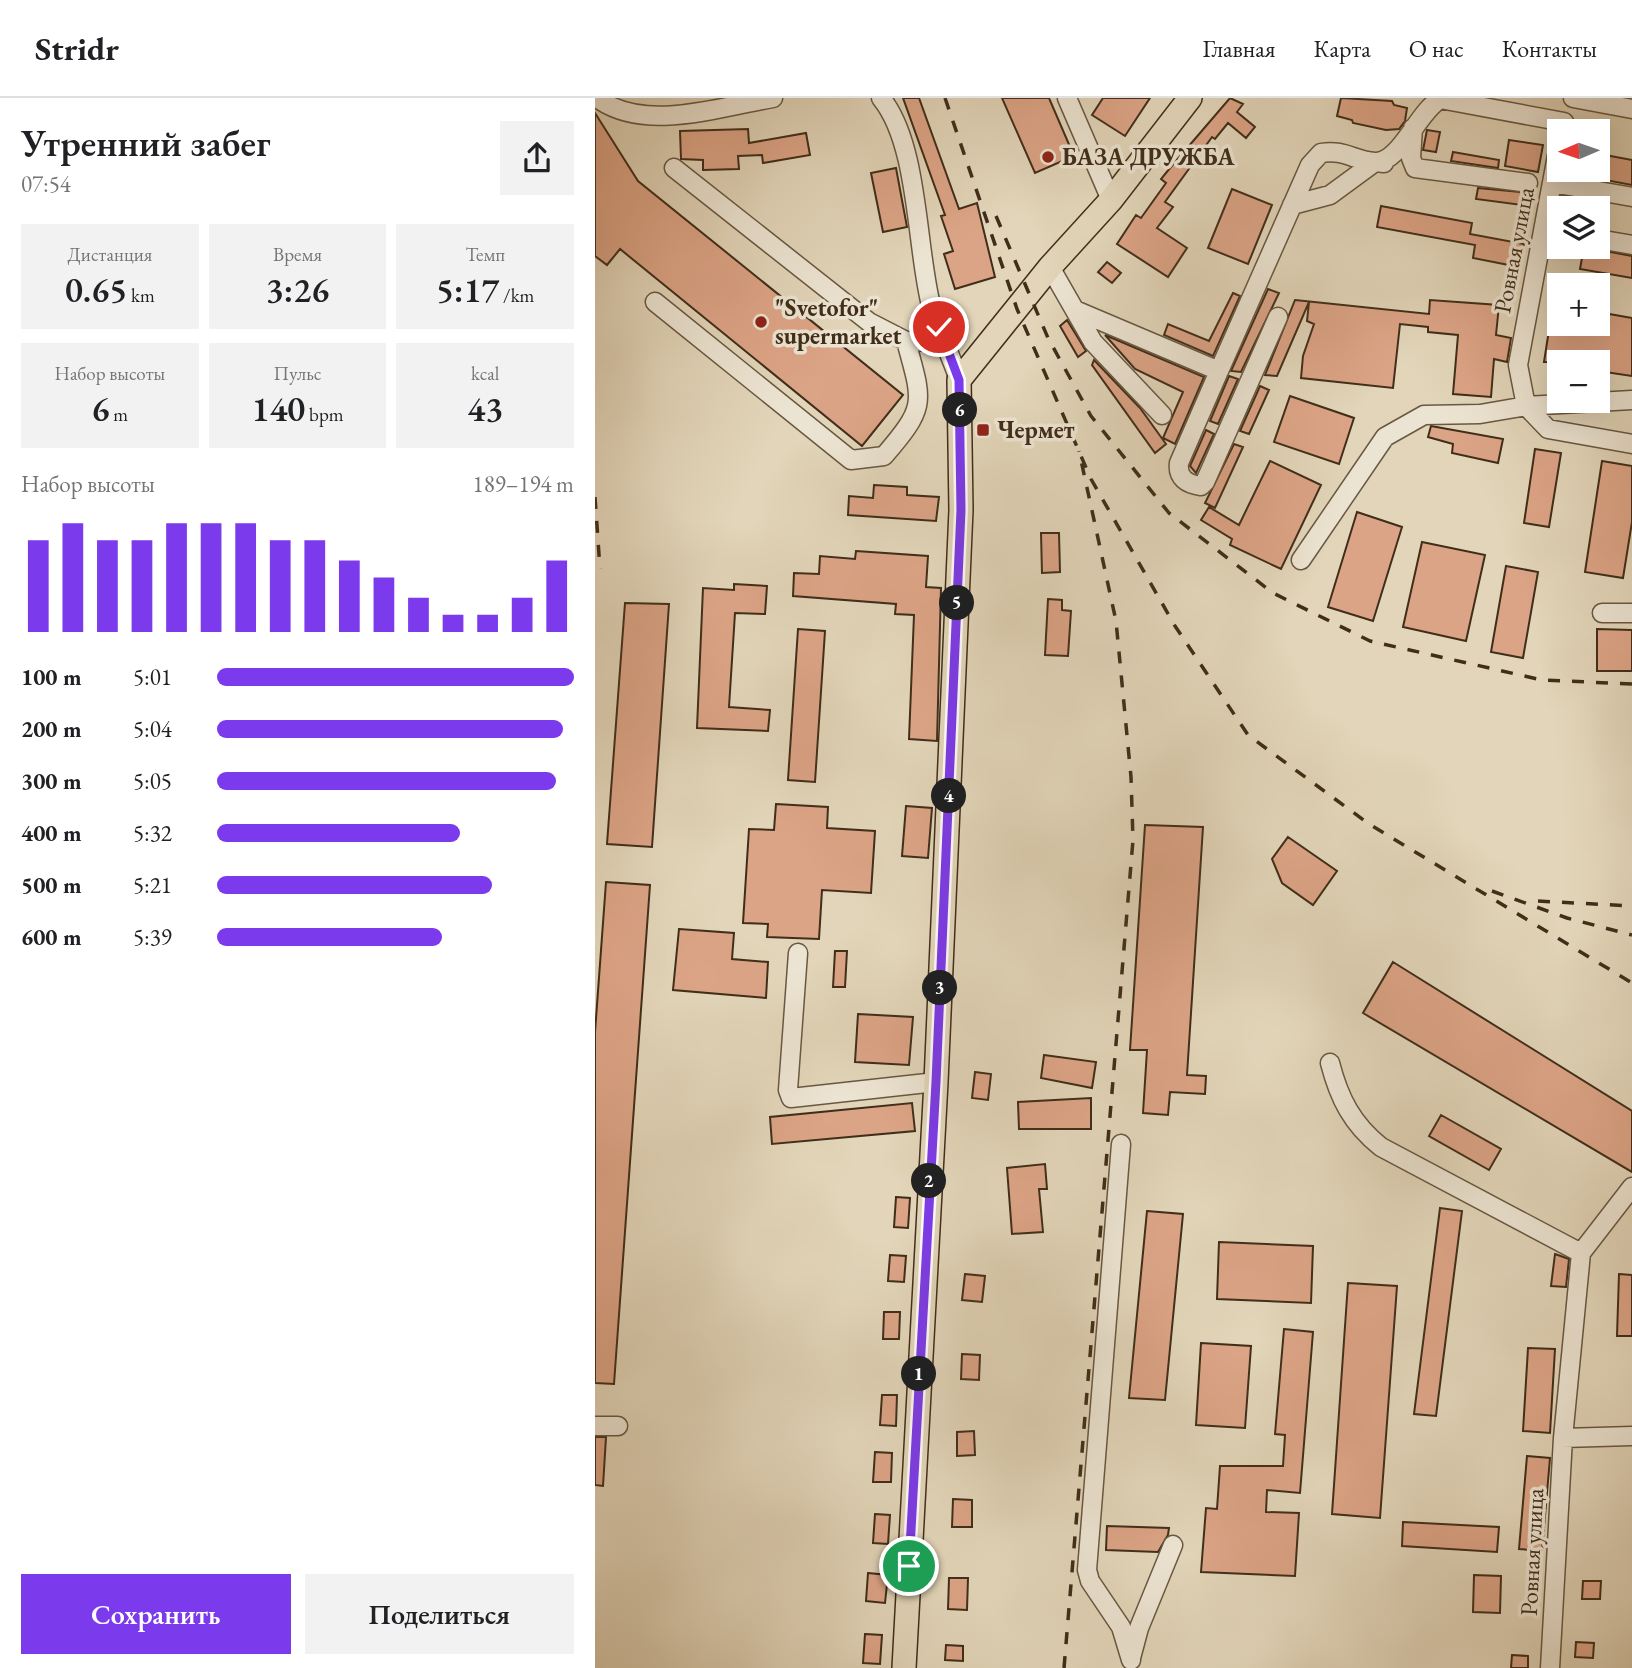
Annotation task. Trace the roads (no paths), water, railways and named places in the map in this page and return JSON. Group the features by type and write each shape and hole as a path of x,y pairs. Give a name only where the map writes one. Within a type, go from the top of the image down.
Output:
{"main road":[{"path":"904,1668 936,1082 961,510 959,380 1050,267 1111,200 1190,98"}],"street":[{"path":"597,98 632,115 654,118 772,98"},
{"path":"1067,98 1111,200"},
{"path":"1565,119 1570,98 1632,109"},
{"path":"1291,205 1330,195 1375,162 1392,157 1427,107 1437,99 1547,123"},
{"path":"886,102 910,174 931,304 959,380"},
{"path":"1413,128 1411,158 1415,168"},
{"path":"1278,317 1205,482 1201,486 1194,485 1182,478 1178,471 1179,463 1291,205 1310,165 1321,153 1346,152 1375,162 1528,183"},
{"path":"674,168 869,322 906,341 946,342"},
{"path":"1552,183 1632,197"},
{"name":"Ровная улица","path":"1552,183 1552,196"},
{"path":"1610,241 1632,245"},
{"name":"Ровная улица","path":"1526,406 1518,365 1547,247"},
{"path":"1050,267 1093,342 1162,415"},
{"path":"655,302 851,460 884,456 912,423 920,393 906,341"},
{"path":"1075,310 1219,371"},
{"path":"1301,560 1385,437 1424,415 1481,414 1526,406 1632,400"},
{"path":"1526,406 1548,429 1632,444"},
{"path":"1602,613 1632,613"},
{"path":"798,953 788,1090 792,1098 936,1082"},
{"path":"1330,1063 1336,1090 1346,1109 1363,1133 1381,1147 1581,1253 1632,1187"},
{"path":"1121,1144 1087,1570 1090,1581 1121,1627 1131,1664"},
{"name":"Ровная улица","path":"1550,1668 1563,1438 1581,1253"},
{"path":"595,1426 618,1426"},
{"path":"1563,1438 1632,1436"},
{"path":"1131,1664 1139,1628 1173,1545"}],"railway":[{"path":"945,98 1017,309 1091,479 1175,626 1248,735 1369,824 1632,983"},
{"path":"996,216 1048,338 1091,416 1169,513 1273,593 1370,641 1542,680 1632,684"},
{"path":"1064,1668 1133,840 1131,777 1116,621 1079,451"},
{"path":"595,497 600,569"},
{"path":"1492,891 1567,918 1632,935"},
{"path":"1538,901 1632,906"}],"place":[{"name":"БАЗА ДРУЖБА","path":"1048,157"},
{"name":"\"Svetofor\" supermarket","path":"761,322"},
{"name":"Чермет","path":"983,430"}]}
